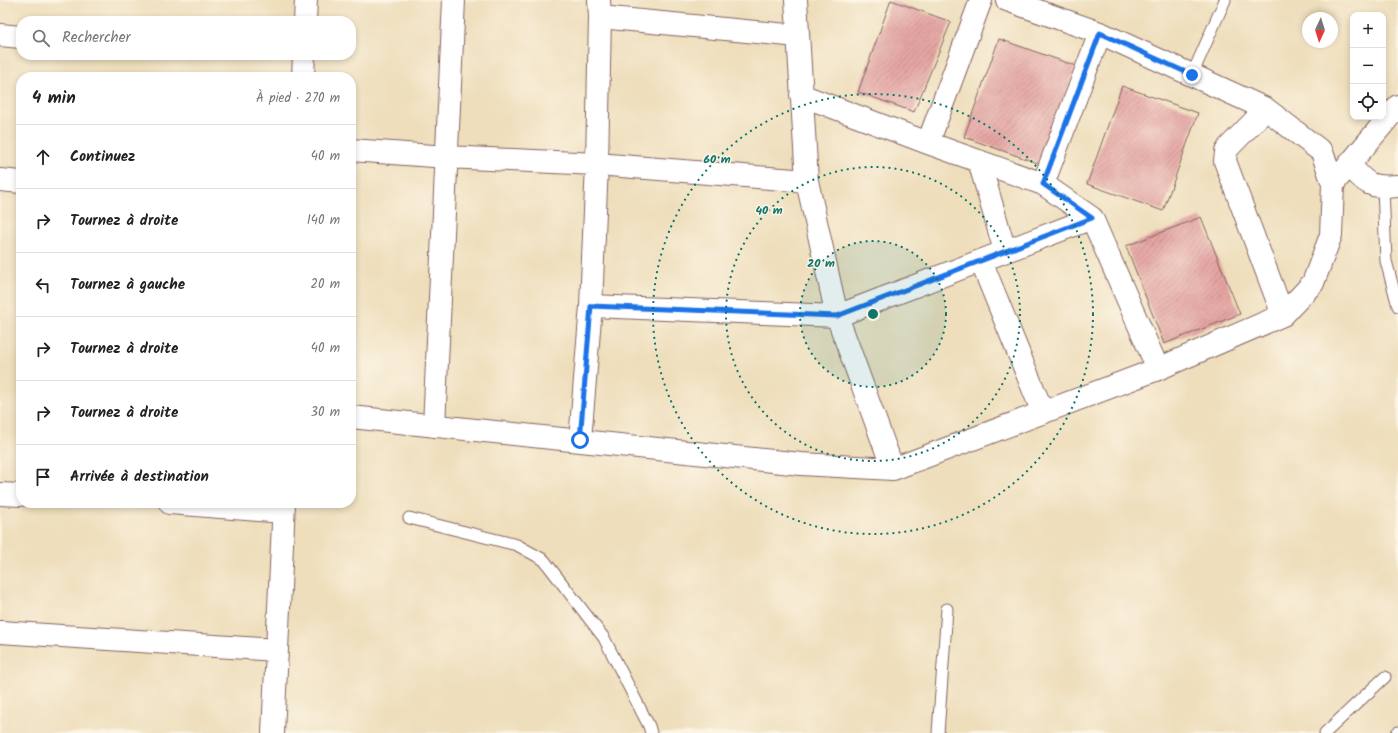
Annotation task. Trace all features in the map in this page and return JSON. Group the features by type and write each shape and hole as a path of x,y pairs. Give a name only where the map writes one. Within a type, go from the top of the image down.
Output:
{"street":[{"path":"305,16 306,0"},
{"path":"434,426 454,0"},
{"path":"796,0 807,181 837,316 893,470"},
{"path":"928,143 981,0"},
{"path":"356,418 801,464 893,470 1158,369 1283,315 1313,283 1331,236 1332,184 1322,152 1266,109 1100,33 1045,10 1007,0"},
{"path":"580,440 591,306 597,164 599,9 798,36"},
{"path":"1043,184 1100,33"},
{"path":"0,36 16,37"},
{"path":"303,72 304,60"},
{"path":"801,95 928,143 1043,184 1092,218 1158,369"},
{"path":"1332,184 1398,106"},
{"path":"1266,109 1229,147 1226,152 1225,161 1283,315"},
{"path":"356,150 447,157 597,164 807,181"},
{"path":"979,161 1006,251"},
{"path":"1349,164 1361,178 1370,185 1390,187"},
{"path":"0,180 16,182"},
{"path":"591,306 837,316 1092,218"},
{"path":"981,261 1043,413"},
{"path":"0,494 16,495"},
{"path":"273,733 283,508"},
{"path":"0,632 277,650"}],"lane":[{"path":"1192,75 1225,0"},
{"path":"1390,187 1386,261 1398,306"},
{"path":"409,518 517,545 544,560 604,638 649,726 651,733"},
{"path":"938,733 947,609"},
{"path":"1325,733 1385,677"}],"building":[{"path":"891,0 951,22 914,112 858,92"},
{"path":"999,39 1076,66 1040,164 964,137"},
{"path":"1122,86 1198,113 1163,211 1087,184"},
{"path":"1201,217 1240,314 1164,344 1126,246"}],"route":[{"path":"580,440 591,306 837,316 1092,218 1043,184 1100,33 1192,75"}]}
